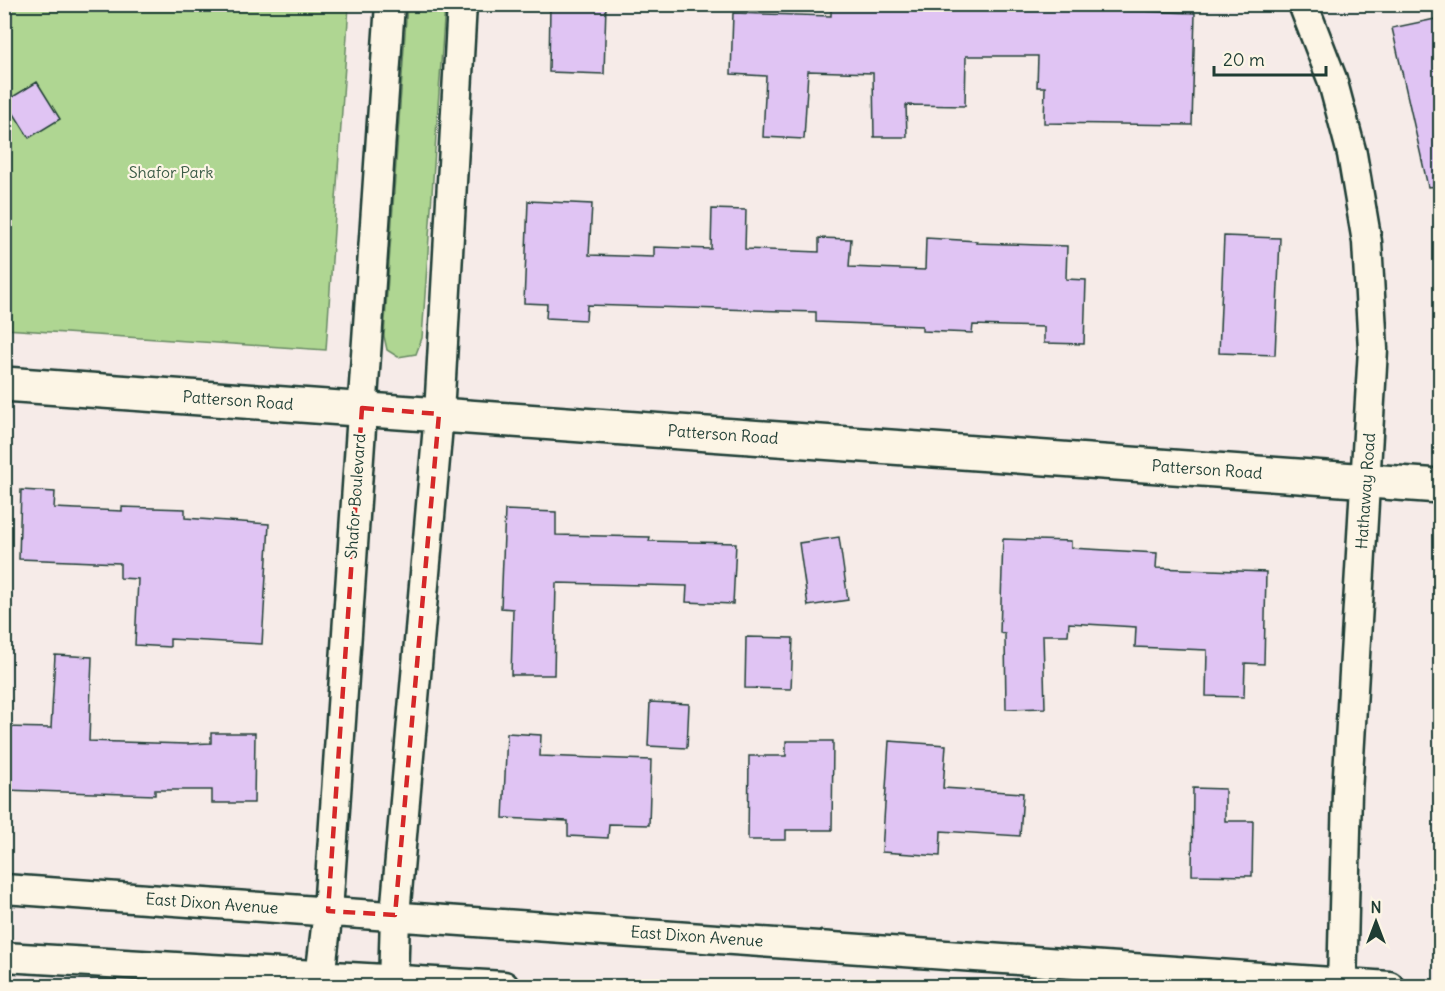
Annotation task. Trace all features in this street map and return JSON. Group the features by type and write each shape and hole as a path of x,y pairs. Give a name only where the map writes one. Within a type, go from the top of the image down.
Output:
{"main road":[{"name":"Patterson Road","path":"4,384 1440,486"}],"street":[{"name":"Shafor Boulevard","path":"319,981 328,911 390,4"},
{"path":"393,983 395,915 439,414 462,4"},
{"name":"Hathaway Road","path":"1303,4 1332,79 1346,133 1367,242 1372,349 1347,792 1342,984"},
{"name":"East Dixon Avenue","path":"4,889 1389,987"},
{"path":"4,957 319,981 504,987"}],"highlighted area":[{"path":"362,408 439,414 395,915 328,911"}],"green space":[{"name":"Shafor Park","path":"4,5 349,5 326,350 5,329"},
{"path":"407,5 445,5 422,338 416,354 398,357 387,350 384,336"}],"building":[{"path":"550,4 606,4 604,74 549,72"},
{"path":"933,4 1195,13 1192,125 1044,123 1045,87 1037,87 1038,56 966,56 965,106 906,105 907,137 874,137 873,73 808,71 804,139 763,137 766,76 731,74 733,13 831,16 831,7 933,10"},
{"path":"1440,18 1440,186 1428,187 1392,28"},
{"path":"37,82 60,119 29,138 6,101"},
{"path":"528,201 592,204 589,255 654,257 654,247 711,249 712,209 746,210 745,249 819,252 819,238 851,239 849,267 925,270 926,238 977,241 976,243 1067,246 1066,279 1086,280 1084,344 1044,343 1044,327 973,325 972,333 922,331 922,326 816,322 816,312 587,305 586,320 546,318 547,304 524,303"},
{"path":"1224,236 1280,238 1275,355 1219,353"},
{"path":"21,490 55,492 54,508 122,511 122,507 185,509 185,518 269,524 262,644 170,639 170,647 135,645 138,579 120,578 120,563 19,559"},
{"path":"505,510 556,512 556,535 650,537 649,541 736,543 733,604 686,602 687,586 556,583 554,675 511,675 513,609 501,608"},
{"path":"839,537 848,600 808,606 799,543"},
{"path":"1003,539 1071,541 1071,548 1157,553 1156,568 1266,572 1264,664 1245,663 1244,697 1206,696 1207,650 1135,647 1136,627 1069,623 1068,635 1043,635 1045,708 1006,709 1005,634 1000,633"},
{"path":"746,637 793,638 791,689 745,688"},
{"path":"55,655 92,657 89,741 211,743 211,733 255,733 254,803 212,803 212,790 155,790 155,795 4,790 4,727 51,728"},
{"path":"650,702 689,704 687,748 648,746"},
{"path":"507,733 541,735 540,756 651,760 649,825 609,824 608,838 568,836 568,821 503,818"},
{"path":"786,741 833,741 832,830 786,830 786,840 748,840 749,756 786,756"},
{"path":"889,741 946,745 943,788 1023,793 1020,836 941,831 940,856 882,852"},
{"path":"1193,788 1225,789 1225,821 1253,821 1252,876 1192,875"}]}
